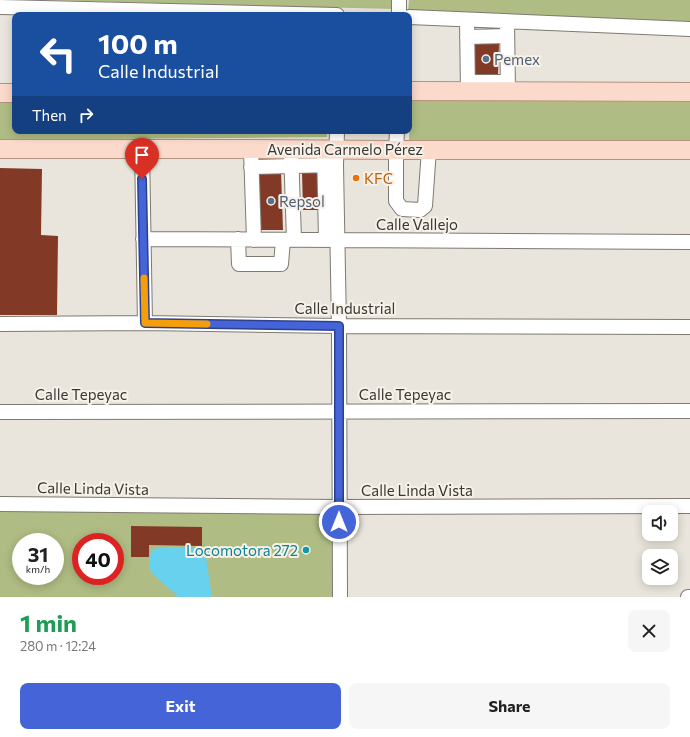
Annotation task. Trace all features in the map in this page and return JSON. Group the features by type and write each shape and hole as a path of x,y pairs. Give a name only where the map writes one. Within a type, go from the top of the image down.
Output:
{"main road":[{"path":"412,91 468,87 508,87 690,92"},
{"path":"0,93 12,93"},
{"name":"Avenida Carmelo Pérez","path":"0,149 142,150 251,148 292,158 330,157 396,150 429,149 690,150"}],"street":[{"path":"399,0 399,12"},
{"path":"0,7 211,12"},
{"path":"412,17 690,29"},
{"path":"467,20 468,87"},
{"path":"507,22 508,87"},
{"path":"467,37 507,36"},
{"path":"336,134 330,157 332,236 339,326 340,597"},
{"path":"397,134 396,201 402,209 420,210 425,206 429,149"},
{"path":"251,148 254,237"},
{"path":"142,150 145,323"},
{"path":"238,239 239,264 281,264 290,238 292,158 251,167"},
{"name":"Calle Vallejo","path":"143,239 238,239 254,237 290,238 332,236 690,242"},
{"name":"Calle Industrial","path":"0,324 145,323 339,326 690,327"},
{"name":"Calle Tepeyac","path":"0,412 690,411"},
{"name":"Calle Linda Vista","path":"0,504 339,507 690,506"}],"green space":[{"path":"45,0 394,0 394,9"},
{"path":"409,0 690,0 690,22 408,11"},
{"path":"12,97 12,134 327,134 327,137 0,140 0,98"},
{"path":"412,99 690,102 690,145 409,142 409,134 412,134"},
{"path":"0,504 339,507 339,597 0,597"}],"water":[{"path":"170,547 200,547 204,549 212,597 178,597 150,571 149,562 152,550"}],"building":[{"name":"Pemex","path":"474,43 499,43 498,76 473,76"},
{"path":"0,168 42,169 41,235 58,236 57,315 0,315"},
{"name":"Repsol","path":"259,171 281,171 283,230 261,230"},
{"path":"318,171 319,210 303,210 302,172"},
{"path":"131,526 202,527 202,546 149,545 149,557 131,557"}],"slow traffic":[{"path":"144,278 145,323 207,324"}],"place":[{"name":"Pemex","path":"486,59"},
{"name":"KFC","path":"356,178"},
{"name":"Repsol","path":"271,201"},
{"name":"Locomotora 272","path":"306,550"}],"route":[{"path":"142,179 145,323 339,326 339,522"}]}
